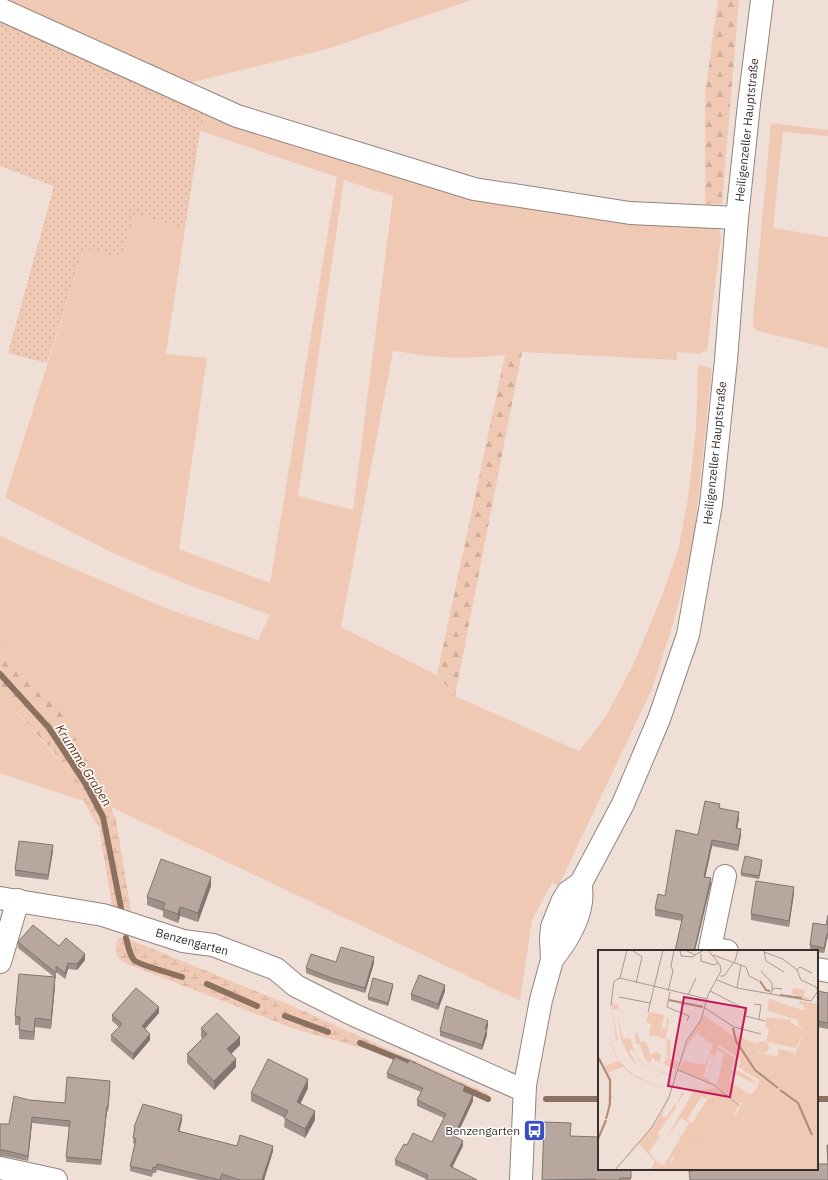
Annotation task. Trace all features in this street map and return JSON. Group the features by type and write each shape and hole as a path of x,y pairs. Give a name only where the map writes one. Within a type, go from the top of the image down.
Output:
{"street":[{"name":"Heiligenzeller Hauptstraße","path":"521,1180 525,1086 541,1000 552,960 565,943 575,924 581,902 581,883 623,804 659,719 688,635 711,504 737,218 762,0"},
{"path":"0,10 238,116 474,189 630,213 737,218"},
{"path":"716,950 726,876"},
{"path":"0,962 9,899"},
{"name":"Benzengarten","path":"9,899 103,915 183,941 213,945 276,969 296,986 354,1015 516,1087 525,1086"},
{"path":"818,969 828,971"},
{"path":"0,1168 56,1180"}],"green space":[{"path":"2,0 472,0 327,49 181,85"},
{"path":"718,0 739,0 722,204 705,204 705,94"},
{"path":"0,18 206,113 200,131 185,229 135,215 122,257 84,249 47,363 8,353 54,186 0,166"},
{"path":"206,113 323,149 718,227 721,237 707,350 700,354 677,352 677,360 522,352 488,357 452,357 424,356 393,351 341,627 437,675 455,696 579,751 605,718 633,665 658,606 678,551 687,504 696,429 698,365 712,368 693,548 673,624 652,689 559,885 552,883 532,920 520,1001 111,807 100,780 48,692 0,643 0,536 168,609 258,640 270,615 181,582 115,554 5,498 84,249 134,215 185,229 166,354 207,358 179,549 270,583 337,177 200,131","holes":["344,180 393,196 353,510 298,496"]},
{"path":"771,123 828,130 828,136 783,132 773,228 828,237 828,348 758,331 753,327"},
{"path":"522,352 455,696 437,675 505,355"},
{"path":"0,643 48,692 72,732 48,746 0,694"},
{"path":"0,694 70,772 84,801 0,773"},
{"path":"72,732 100,780 116,820 131,911 112,906 99,827 89,811 70,772 48,746"},
{"path":"119,938 126,938 285,1003 489,1094 488,1099 484,1100 397,1060 362,1048 292,1028 125,963 117,957 116,945"}],"building":[{"path":"705,801 720,804 719,808 739,812 736,828 741,829 738,845 712,840 704,877 711,878 694,950 675,950 683,915 655,909 658,894 665,896 676,830 698,835"},
{"path":"19,841 53,845 48,875 15,870"},
{"path":"745,856 762,860 759,876 741,873"},
{"path":"161,859 211,877 198,913 180,907 178,914 163,909 165,903 147,897"},
{"path":"756,881 794,887 789,921 751,914"},
{"path":"828,915 828,934 824,948 810,945 813,923 826,925"},
{"path":"33,925 59,946 66,938 85,954 77,964 68,963 65,973 56,966 56,973 18,942"},
{"path":"341,947 374,957 365,988 306,968 311,954 336,962"},
{"path":"19,974 55,977 51,1020 35,1018 34,1032 19,1030 20,1017 15,1016"},
{"path":"419,975 445,985 438,1004 411,994"},
{"path":"373,978 393,984 388,1003 368,997"},
{"path":"136,988 159,1007 142,1026 150,1034 133,1054 111,1035 122,1024 112,1015"},
{"path":"818,991 828,993 828,1023 818,1021"},
{"path":"446,1006 488,1021 482,1045 440,1031"},
{"path":"217,1013 240,1037 227,1049 236,1059 214,1081 187,1054 207,1034 201,1028"},
{"path":"395,1057 408,1063 409,1060 465,1086 463,1091 473,1095 454,1136 463,1141 450,1166 477,1180 426,1180 428,1175 395,1160 404,1144 407,1145 413,1133 432,1142 446,1114 417,1100 423,1088 387,1073"},
{"path":"268,1059 308,1079 297,1102 315,1111 305,1129 284,1118 288,1111 251,1093"},
{"path":"67,1077 110,1081 101,1160 66,1157 70,1121 32,1117 28,1156 0,1150 0,1124 9,1124 14,1096 29,1100 65,1103"},
{"path":"143,1104 182,1115 178,1131 237,1146 240,1135 273,1146 262,1180 240,1180 222,1174 220,1180 157,1164 156,1168 153,1167 152,1171 130,1166 136,1139 133,1138 134,1127"},
{"path":"544,1122 571,1123 570,1136 598,1137 598,1170 631,1170 631,1178 620,1178 620,1180 542,1180"},
{"path":"818,1164 828,1164 828,1180 690,1180 689,1171 818,1170"}],"waterway":[{"name":"Krumme Graben","path":"0,674 49,728 85,783 103,817 121,908"},
{"name":"Krumme Graben","path":"126,938 134,960 182,977"},
{"name":"Krumme Graben","path":"207,984 257,1006"},
{"name":"Krumme Graben","path":"285,1016 328,1032"},
{"name":"Krumme Graben","path":"360,1043 414,1065"},
{"name":"Krumme Graben","path":"459,1086 488,1099"},
{"name":"Krumme Graben","path":"546,1099 598,1099"},
{"name":"Krumme Graben","path":"818,1099 828,1099"}],"place":[{"name":"Benzengarten","path":"535,1131"}]}
